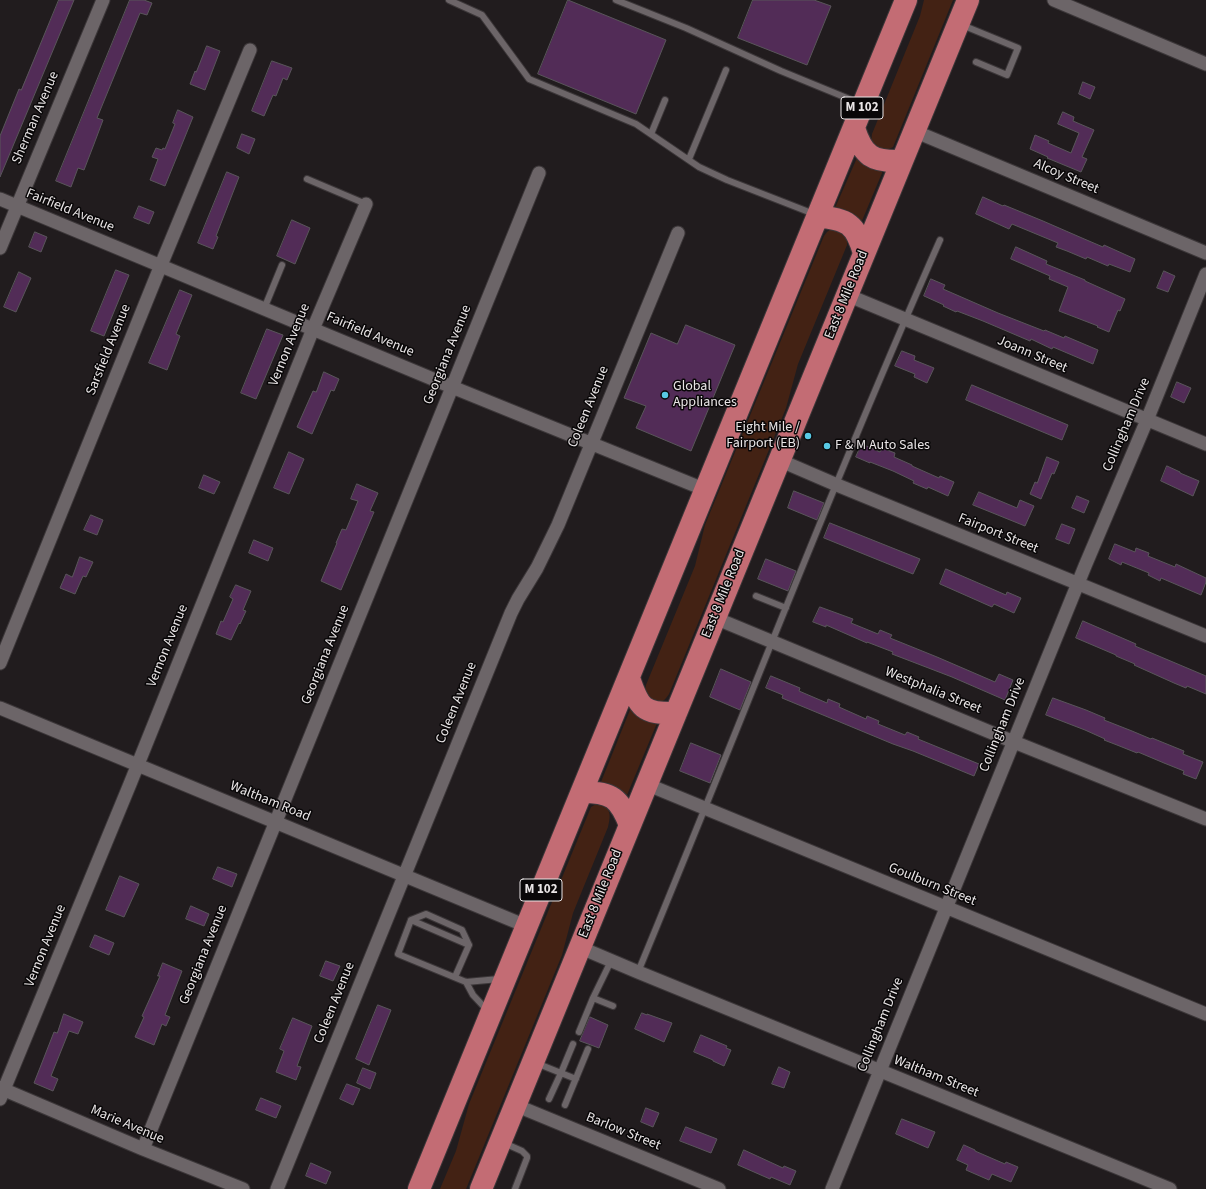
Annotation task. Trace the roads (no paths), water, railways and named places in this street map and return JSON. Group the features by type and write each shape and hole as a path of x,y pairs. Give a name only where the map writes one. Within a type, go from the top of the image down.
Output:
{"highway":[{"name":"M 102","path":"419,1189 906,0"},
{"name":"East 8 Mile Road","path":"481,1189 968,0"},
{"path":"854,128 858,142 870,156 882,161 901,161"},
{"path":"818,216 837,219 850,225 858,235 864,253"},
{"path":"629,678 635,696 644,707 658,712 676,713"},
{"path":"582,792 601,793 614,798 624,810 630,825"}],"street":[{"name":"Sherman Avenue","path":"0,248 103,0"},
{"path":"1054,0 1206,64"},
{"name":"Sarsfield Avenue","path":"0,663 160,265 250,50"},
{"name":"Alcoy Street","path":"914,131 1206,253"},
{"name":"Georgiana Avenue","path":"143,1149 539,173"},
{"name":"Fairfield Avenue","path":"0,199 452,387 706,490"},
{"name":"Vernon Avenue","path":"1,1092 137,765 313,329 366,204"},
{"name":"Coleen Avenue","path":"277,1189 511,613 537,568 555,531 678,233"},
{"name":"Collingham Drive","path":"832,1189 1206,274"},
{"name":"Joann Street","path":"847,295 1206,444"},
{"name":"Fairport Street","path":"779,460 1206,636"},
{"name":"Westphalia Street","path":"714,618 1014,742 1206,819"},
{"name":"Waltham Road","path":"0,708 526,926"},
{"name":"Goulburn Street","path":"646,784 1206,1014"},
{"name":"Waltham Street","path":"580,947 610,961 1170,1189"},
{"name":"Marie Avenue","path":"1,1092 243,1189"},
{"name":"Barlow Street","path":"515,1105 719,1189"}],"lane":[{"path":"449,0 482,16 530,79 636,124 699,167 727,180 818,216"},
{"path":"616,0 686,28 781,71 863,105"},
{"path":"958,24 1018,48 1007,75 976,62"},
{"path":"689,160 726,70"},
{"path":"651,134 665,100"},
{"path":"307,179 366,204"},
{"path":"638,972 905,319 940,240"},
{"path":"264,309 282,265"},
{"path":"756,596 786,608"},
{"path":"455,977 469,944 462,930 426,914 411,920 398,954 466,982 505,979"},
{"path":"411,920 469,944"},
{"path":"579,1032 610,961"},
{"path":"466,982 473,995 491,1014"},
{"path":"593,998 613,1006"},
{"path":"549,1099 573,1044"},
{"path":"565,1105 588,1049"},
{"path":"533,1061 576,1079"},
{"path":"501,1141 522,1151 527,1156 515,1189"}],"place":[{"name":"Global Appliances","path":"665,395"},
{"name":"Eight Mile / Fairport (EB)","path":"808,436"},
{"name":"F & M Auto Sales","path":"827,446"}]}
